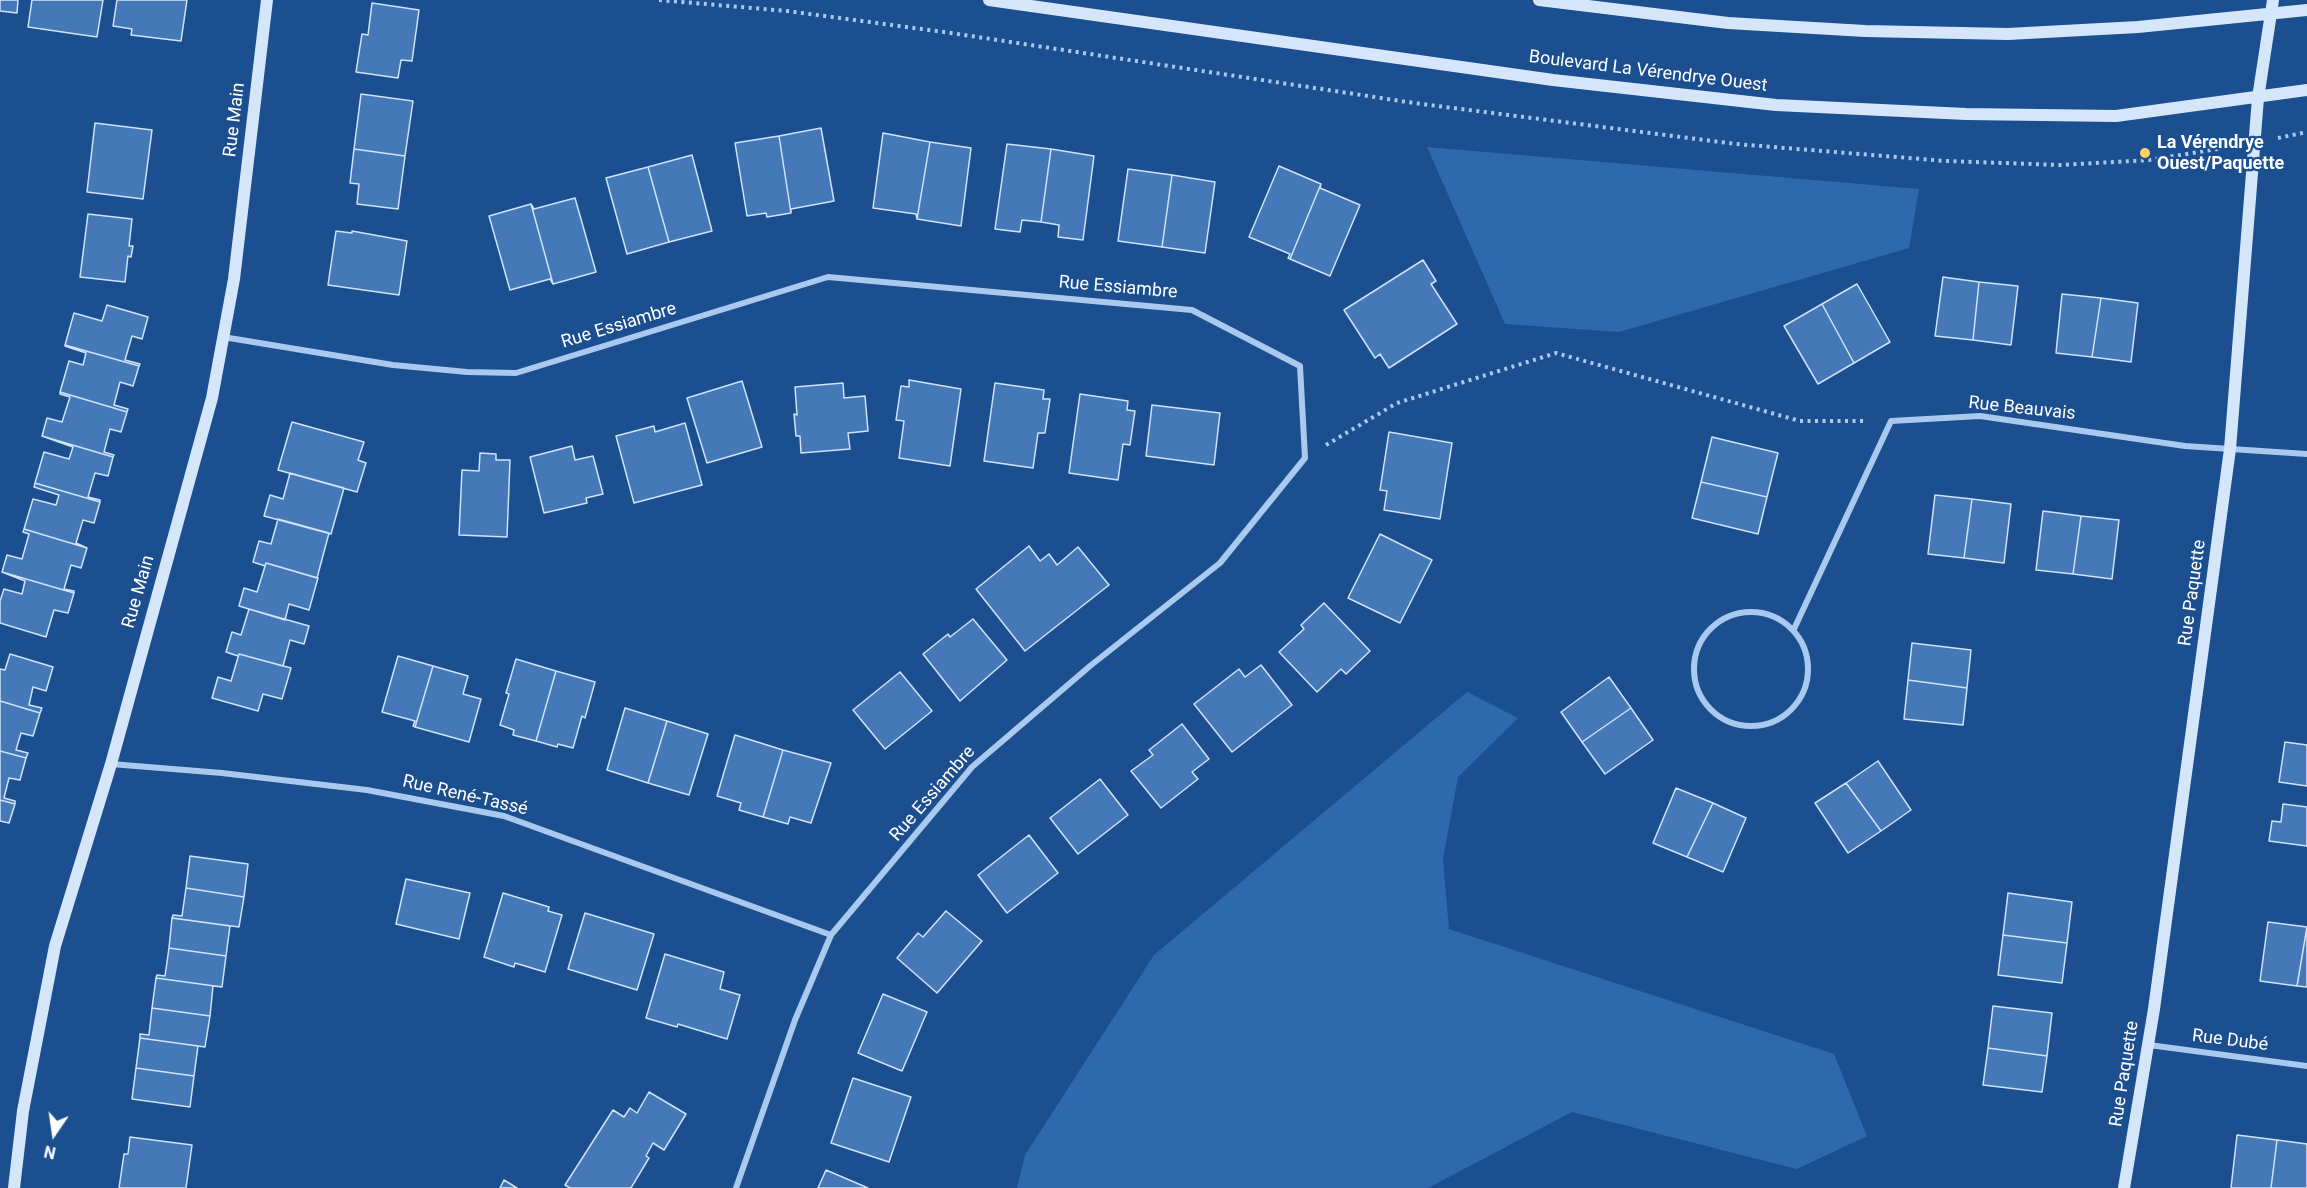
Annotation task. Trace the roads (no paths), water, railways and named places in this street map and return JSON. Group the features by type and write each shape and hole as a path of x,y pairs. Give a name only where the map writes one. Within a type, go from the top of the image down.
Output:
{"street":[{"name":"Rue Main","path":"14,1188 23,1111 56,946 111,764 212,398 234,279 267,0"},
{"name":"Boulevard La Vérendrye Ouest","path":"989,0 1553,80 1776,105 1966,114 2116,116 2307,90"},
{"path":"1539,0 1728,23 1865,32 2008,34 2138,27 2307,10"},
{"name":"Rue Paquette","path":"2124,1188 2149,1045 2230,449 2258,98 2273,0"},
{"name":"Rue Essiambre","path":"223,337 393,365 467,372 516,373 828,277 1192,310 1300,366 1305,458 1220,563 1090,666 972,767 831,935 795,1020 736,1188"},
{"name":"Rue Beauvais","path":"1794,629 1891,421 1980,416 2185,446 2307,454"},
{"path":"1743,610 1771,614 1794,629 1808,654 1808,682 1796,706 1773,723 1745,727 1719,717 1700,696 1692,670 1699,642 1717,621 1743,610"},
{"name":"Rue René-Tassé","path":"111,764 222,773 367,790 504,816 831,935"},
{"name":"Rue Dubé","path":"2149,1045 2307,1066"}],"place":[{"name":"La Vérendrye Ouest/Paquette","path":"2145,153"}]}
